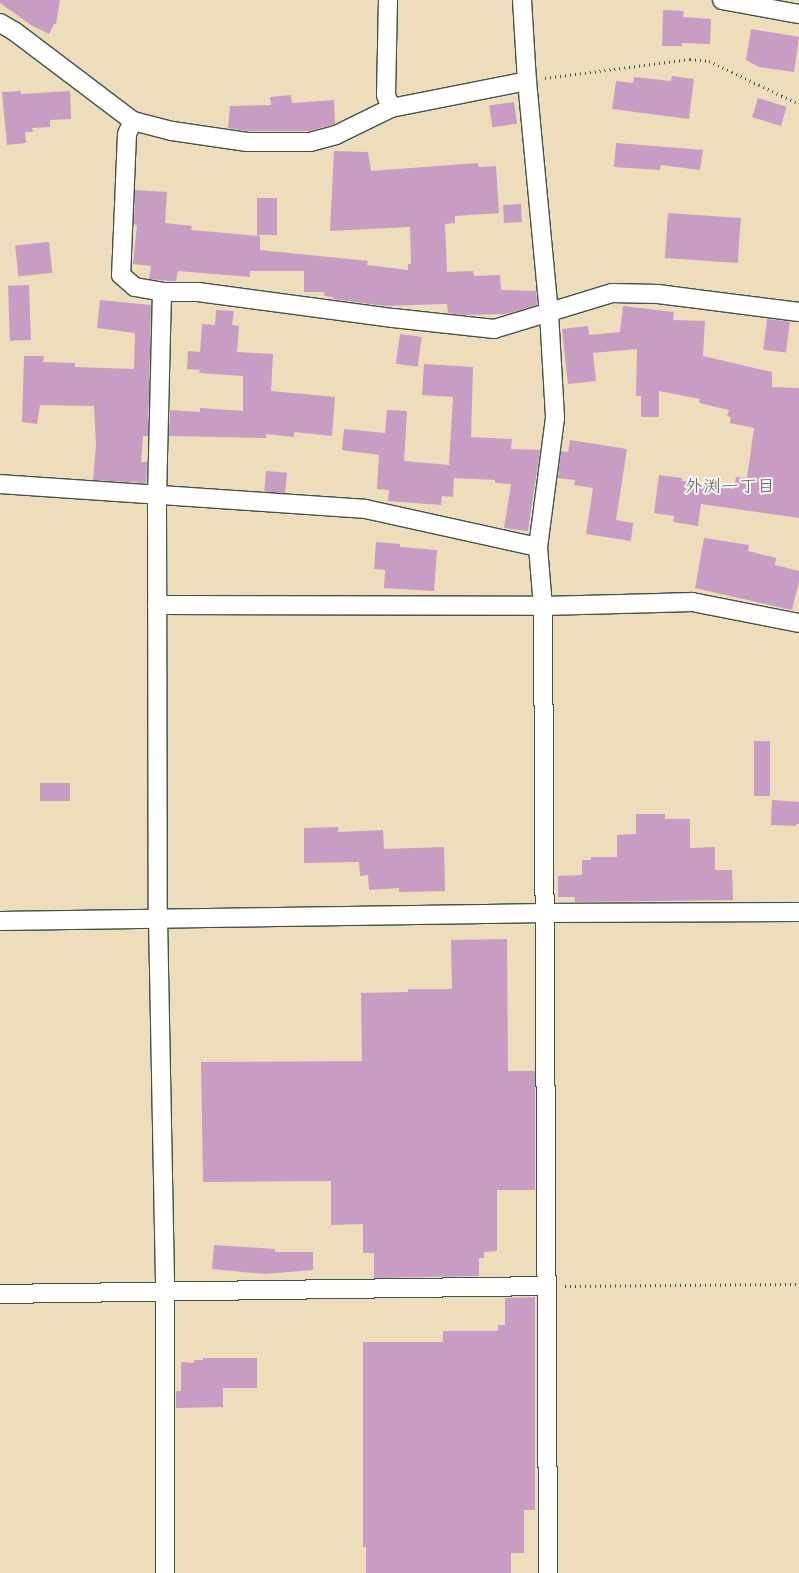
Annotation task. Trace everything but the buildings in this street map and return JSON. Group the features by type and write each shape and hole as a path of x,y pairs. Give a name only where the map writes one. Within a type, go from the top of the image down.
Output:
{"street":[{"path":"388,0 386,95 391,108"},
{"path":"522,0 527,81 549,313 555,418 538,547 543,606 543,913 548,1573"},
{"path":"722,0 799,14"},
{"path":"0,23 14,31 133,120 172,131 247,142 310,142 336,135 391,108 527,81"},
{"path":"133,120 127,134 121,275 135,287 162,292 198,292 393,318 494,329 612,293 658,294 799,312"},
{"path":"162,292 157,494 157,605 158,917 165,1292 165,1573"},
{"path":"0,484 365,509 538,547"},
{"path":"157,605 543,606 692,602 799,623"},
{"path":"0,920 543,913 799,912"},
{"path":"0,1294 546,1286"}],"path":[{"path":"527,81 690,59 709,61 799,104"},
{"path":"546,1286 799,1284"}],"district":[{"name":"外渕一丁目","path":"730,486"}]}
